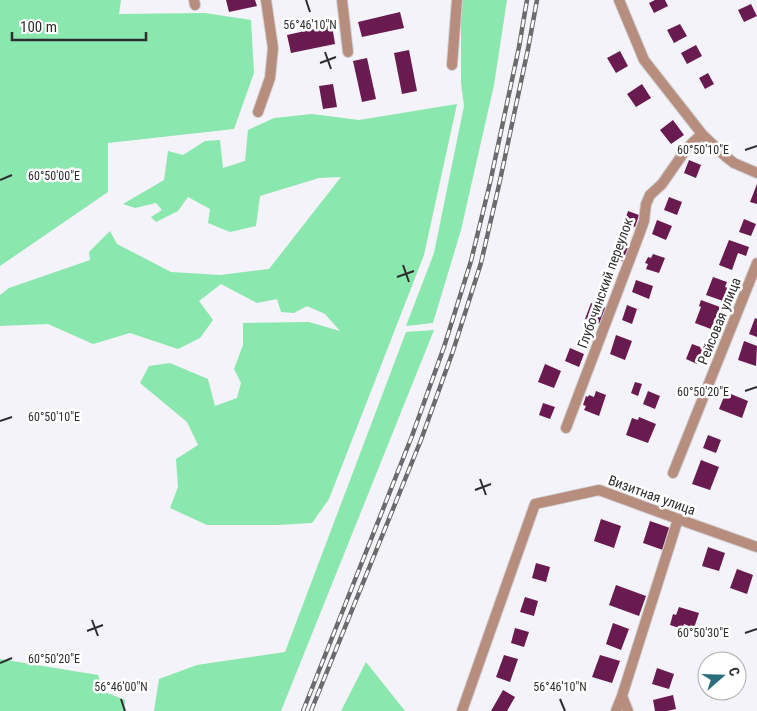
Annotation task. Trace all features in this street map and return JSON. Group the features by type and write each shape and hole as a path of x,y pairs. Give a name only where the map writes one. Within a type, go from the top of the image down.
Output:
{"street":[{"path":"258,112 270,78 273,48 266,0"},
{"path":"342,0 348,52"},
{"path":"452,65 457,0"},
{"path":"619,0 644,60 702,134 734,163 757,173"},
{"name":"Глубочинский переулок","path":"566,428 639,235 650,195 662,184 687,148 702,134"},
{"name":"Рейсовая улица","path":"673,473 757,263"},
{"name":"Визитная улица","path":"462,711 535,504 599,490 757,547"},
{"path":"616,711 678,519"},
{"path":"622,696 628,711"}],"green space":[{"path":"0,0 121,0 119,14 205,13 251,20 254,73 234,129 108,143 108,192 0,266"},
{"path":"461,0 507,0 494,85 461,230 433,323 406,326 434,253 464,106 461,83"},
{"path":"457,104 424,255 329,499 312,523 207,525 170,508 178,487 176,459 198,445 187,422 140,383 149,366 170,363 208,379 215,406 237,398 241,383 234,369 243,345 243,323 309,322 340,331 325,314 307,306 294,313 281,312 277,299 257,303 221,284 199,301 213,320 200,338 178,349 130,333 93,344 48,324 0,326 0,295 9,288 90,260 89,252 110,231 117,244 171,272 220,275 269,269 341,177 319,178 260,196 256,226 230,232 208,223 210,209 188,197 178,211 156,222 151,217 162,210 156,203 135,208 123,204 164,180 168,151 183,155 205,141 220,140 223,168 245,161 248,130 274,118 312,114 359,120"},
{"path":"434,330 281,711 154,711 159,679 197,665 285,652 406,332"},
{"path":"0,659 98,675 105,692 125,700 124,711 0,711"},
{"path":"366,662 405,711 341,711"}],"building":[{"path":"226,0 255,0 257,6 229,12"},
{"path":"655,0 665,0 668,6 654,13 649,3"},
{"path":"751,4 757,16 744,22 738,10"},
{"path":"400,12 404,28 362,37 358,22"},
{"path":"680,24 687,36 674,43 667,30"},
{"path":"332,25 335,44 291,53 287,35"},
{"path":"696,45 702,56 687,64 681,53"},
{"path":"409,50 417,91 402,94 394,53"},
{"path":"620,51 628,66 616,73 607,58"},
{"path":"367,58 376,99 362,102 353,61"},
{"path":"708,73 714,84 705,89 699,78"},
{"path":"333,84 337,107 323,109 319,86"},
{"path":"642,84 651,98 636,107 627,94"},
{"path":"673,120 684,135 671,144 660,130"},
{"path":"689,160 701,165 696,178 684,173"},
{"path":"757,184 757,204 750,202"},
{"path":"669,197 682,202 677,215 664,210"},
{"path":"628,211 639,215 635,227 624,223"},
{"path":"744,219 756,224 751,236 739,232"},
{"path":"657,220 672,226 666,240 652,234"},
{"path":"729,240 749,247 746,256 738,253 732,270 719,265"},
{"path":"618,243 630,248 624,262 613,257"},
{"path":"653,254 665,258 659,273 646,269 648,264 645,263 648,257 651,258"},
{"path":"713,277 727,282 725,287 728,288 723,301 706,295"},
{"path":"636,280 653,286 649,299 632,292"},
{"path":"701,300 720,307 711,329 695,323 701,307 699,306"},
{"path":"591,303 606,308 600,324 585,319"},
{"path":"627,305 637,309 632,324 622,320"},
{"path":"755,318 757,319 757,337 749,334"},
{"path":"616,335 632,341 625,360 610,354"},
{"path":"744,341 757,346 756,366 738,360"},
{"path":"692,344 703,348 697,364 686,359"},
{"path":"570,348 584,354 579,367 565,361"},
{"path":"545,364 561,371 554,388 538,382"},
{"path":"635,382 642,384 638,396 631,393"},
{"path":"596,391 606,395 599,416 584,410 586,406 583,405 586,396 594,397"},
{"path":"648,391 660,396 655,409 643,404"},
{"path":"726,392 748,401 742,418 719,409"},
{"path":"543,403 555,407 550,419 539,415"},
{"path":"639,417 656,424 648,443 626,435 632,418 638,420"},
{"path":"708,435 721,440 716,453 703,448"},
{"path":"701,460 719,467 710,490 692,484"},
{"path":"601,519 621,526 614,548 594,541"},
{"path":"650,521 670,528 663,550 643,543"},
{"path":"708,547 725,553 719,571 702,566"},
{"path":"536,563 550,567 546,582 532,578"},
{"path":"737,569 753,575 747,594 730,588"},
{"path":"616,585 646,596 639,616 609,605"},
{"path":"525,597 538,601 534,616 520,612"},
{"path":"679,607 699,613 694,628 684,624 682,629 670,625 673,614 676,615"},
{"path":"613,623 629,629 621,650 606,644"},
{"path":"515,628 529,632 524,647 511,643"},
{"path":"504,655 518,659 510,682 496,677"},
{"path":"600,655 620,661 612,683 592,677"},
{"path":"657,668 674,674 669,689 652,684"},
{"path":"503,690 515,697 507,711 491,711"},
{"path":"673,695 676,709 655,711 653,700"}],"railway":[{"path":"303,711 412,436 444,347 471,261 490,183 527,0"},
{"path":"311,711 421,440 453,351 481,263 537,0"}]}
